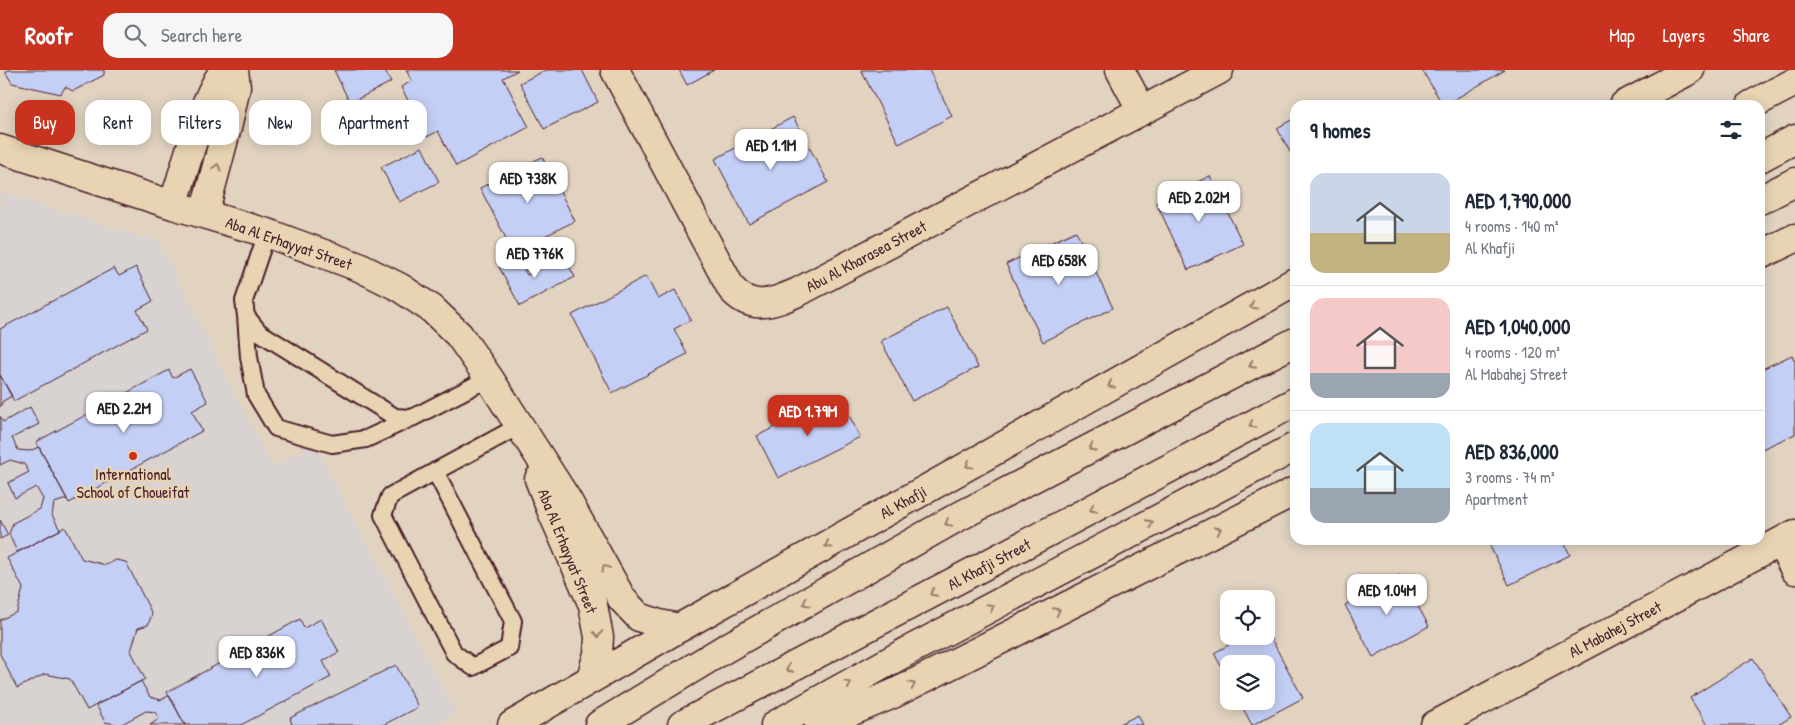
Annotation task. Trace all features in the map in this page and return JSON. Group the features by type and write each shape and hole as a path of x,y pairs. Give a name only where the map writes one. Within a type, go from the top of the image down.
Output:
{"main road":[{"path":"173,205 204,112 215,84 224,70"},
{"path":"204,214 236,87 234,70"},
{"name":"Abu Al Kharasea Street","path":"615,70 731,288 738,296 748,301 760,303 776,302 798,292 1219,70"},
{"path":"1120,70 1142,111"},
{"path":"1633,100 1690,70"},
{"path":"1761,100 1795,82"},
{"path":"1765,155 1795,139"},
{"name":"Aba Al Erhayyat Street","path":"0,149 173,205 268,233 359,267 399,287 432,309 458,335 489,378 566,498 622,598 639,617 658,624 679,628"},
{"path":"1765,197 1795,182"},
{"path":"1765,253 1795,238"},
{"name":"Al Khafji","path":"512,725 679,628 1290,285"},
{"path":"599,725 721,651 956,518 1290,345"},
{"name":"Al Khafji Street","path":"682,725 1290,405"},
{"name":"Aba Al Erhayyat Street","path":"519,426 550,507 593,606 599,637 598,654 591,678"},
{"path":"775,725 906,652 1290,450"},
{"path":"819,725 893,694 1290,494"},
{"path":"1787,538 1795,570"},
{"name":"Al Mabahej Street","path":"1435,725 1787,538"}],"lane":[{"path":"268,233 244,301 249,357 256,395 276,428 332,444 366,439 412,418 489,378"},
{"path":"246,316 259,332 384,411 395,417 412,418"},
{"path":"435,471 514,621 508,648 473,667 454,653 384,515 390,496 435,471 519,426"}],"shaded area":[{"name":"International School of Choueifat","path":"0,192 159,242 272,466 315,444 456,713 433,725 0,725"}],"building":[{"path":"7,70 104,70 104,75 73,91 65,87 61,94 12,83 6,73"},
{"path":"334,70 385,70 391,82 356,100 349,100"},
{"path":"406,70 518,70 503,78 529,127 456,166 438,131 427,137 427,100 408,100 401,87 412,81"},
{"path":"546,70 582,70 598,102 544,129 520,83"},
{"path":"679,70 714,70 687,85"},
{"path":"861,70 929,70 952,116 899,144"},
{"path":"1422,70 1505,70 1454,100 1440,100"},
{"path":"793,117 828,182 749,224 715,159"},
{"path":"1290,121 1290,152 1277,128"},
{"path":"422,147 439,182 399,202 381,167"},
{"path":"542,157 575,221 513,252 480,188"},
{"path":"1210,176 1243,244 1188,270 1156,202"},
{"path":"1076,231 1113,308 1043,342 1006,264"},
{"path":"563,256 575,277 520,306 499,267 518,257 527,275"},
{"path":"136,267 153,301 137,310 147,329 14,401 0,375 0,329 114,268 119,276"},
{"path":"646,276 658,299 675,290 691,320 674,329 687,354 612,393 572,315"},
{"path":"947,307 978,367 912,401 881,341"},
{"path":"1792,355 1795,362 1795,434 1765,448 1765,368"},
{"path":"190,369 208,402 192,411 202,431 69,503 36,442 169,370 173,378"},
{"path":"0,375 12,396 3,401 0,407"},
{"path":"839,395 860,437 778,478 757,436"},
{"path":"30,407 39,424 12,438 18,450 29,451 39,447 67,499 54,503 52,515 60,530 17,552 9,534 13,523 40,509 43,499 36,487 15,498 8,483 29,472 24,464 10,460 0,465 0,416 3,422"},
{"path":"0,520 8,535 0,539"},
{"path":"65,527 82,559 106,565 116,560 126,562 152,614 148,625 138,628 131,651 145,679 87,710 70,679 45,674 17,688 0,654 0,620 17,612 23,588 7,558"},
{"path":"1489,545 1565,545 1570,555 1509,585"},
{"path":"1400,575 1429,626 1373,657 1345,605"},
{"path":"300,619 304,628 321,619 339,652 323,661 331,677 241,725 185,725 167,692"},
{"path":"1229,645 1275,645 1303,698 1252,725 1244,710 1275,710 1275,655 1220,655 1220,664 1214,653"},
{"path":"1753,658 1791,717 1778,725 1707,725 1690,698"},
{"path":"396,665 418,707 383,725 292,725 290,718"},
{"path":"141,681 150,697 161,700 169,695 185,725 150,725 159,719 155,712 146,711 120,725 105,722 96,705"},
{"path":"1138,715 1143,725 1118,725"}],"place":[{"name":"International School of Choueifat","path":"133,456"}]}
